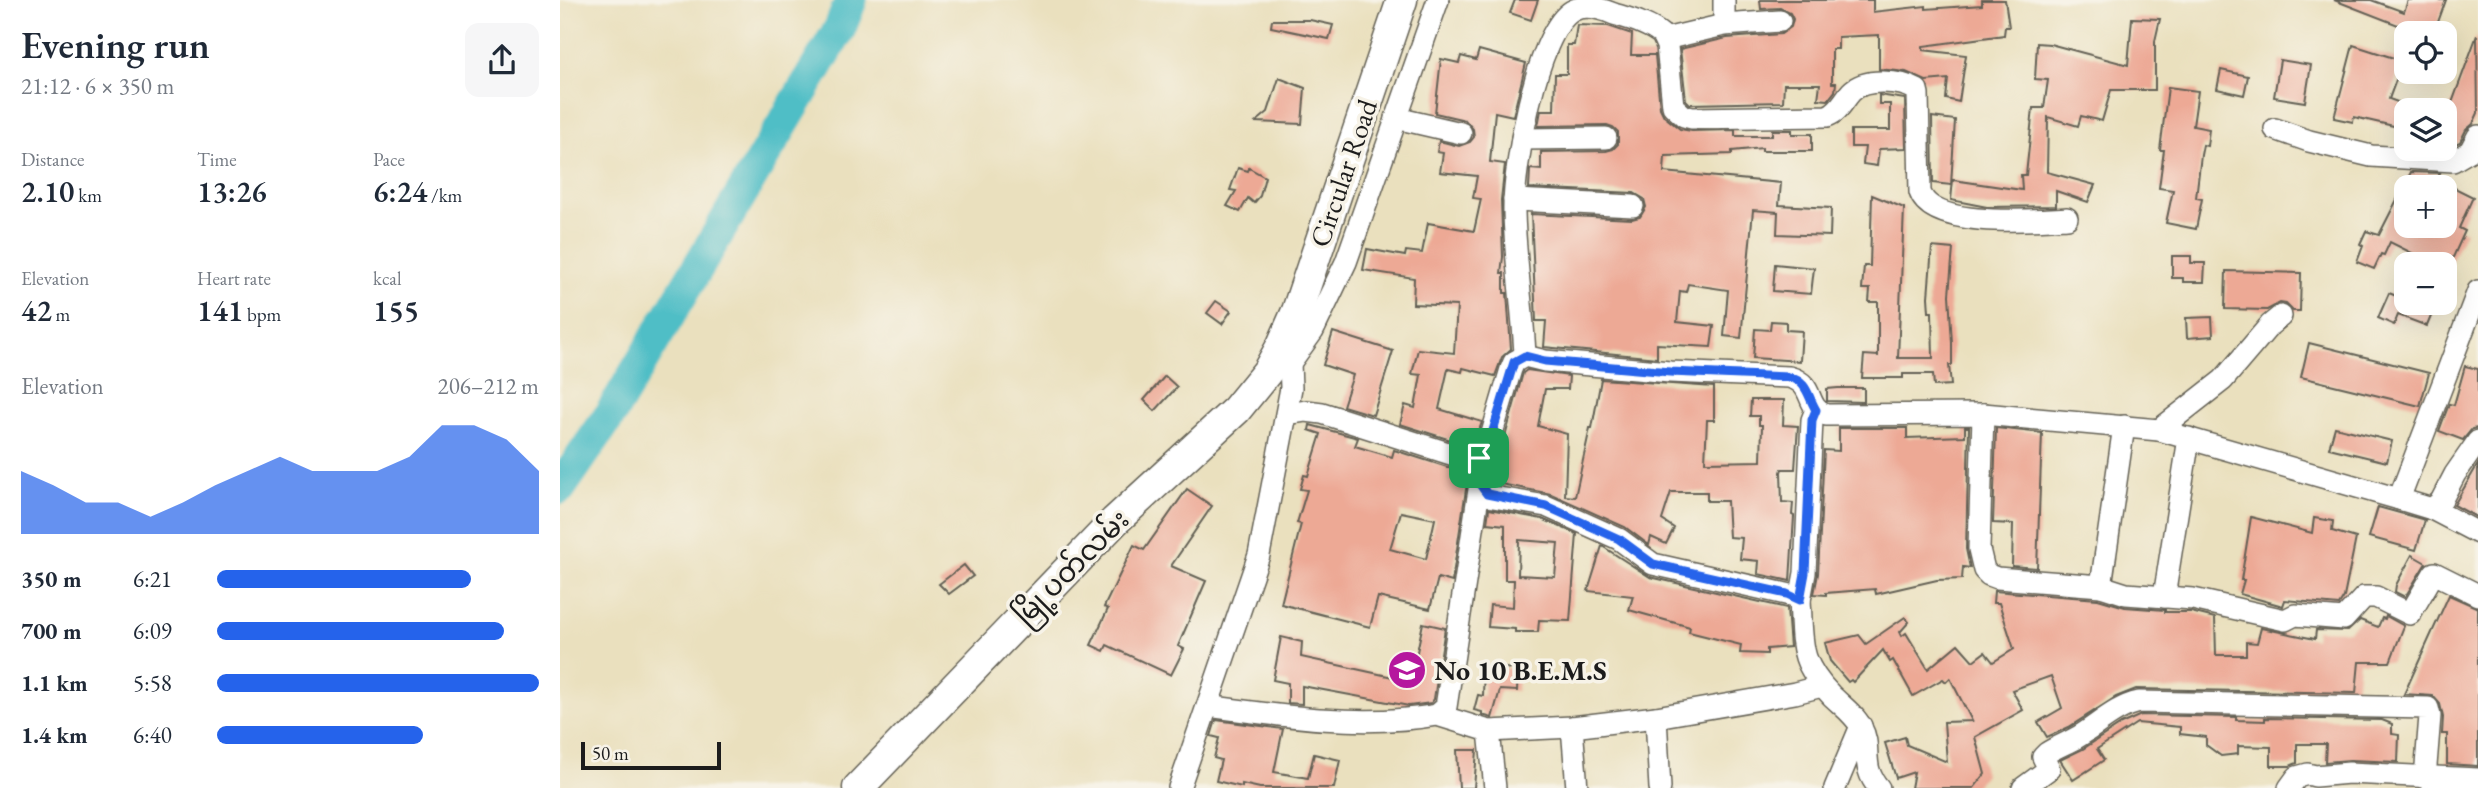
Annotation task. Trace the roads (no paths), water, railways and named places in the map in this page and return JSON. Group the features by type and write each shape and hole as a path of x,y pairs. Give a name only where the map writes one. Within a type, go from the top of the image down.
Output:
{"main road":[{"name":"Circular Road","path":"1286,354 1297,311 1402,0"},
{"name":"မြို့ပတ်လမ်း","path":"858,788 1115,521 1236,410 1286,354"}],"street":[{"path":"1179,788 1259,555 1287,414 1290,388 1286,354 1313,331 1346,262 1438,0"},
{"path":"1724,0 1724,25"},
{"path":"1525,356 1514,200 1522,139 1536,77 1553,36 1574,5 1607,11 1658,32 1665,39 1673,106 1684,116 1827,116 1841,107 1853,91 1863,85 1890,83 1908,86 1917,90 1920,192 1930,206 1950,215 1988,219 2067,218"},
{"path":"1665,39 1724,25 1780,21"},
{"path":"1396,118 1461,133"},
{"path":"2275,129 2309,141 2371,156 2453,161 2470,151 2478,136"},
{"path":"1522,139 1606,138"},
{"path":"1514,200 1633,206"},
{"path":"2399,499 2476,301"},
{"path":"2159,430 2223,380 2270,325 2281,316"},
{"path":"1437,715 1446,706 1479,483 1479,458 1488,447 1514,362 1525,356 1545,361 1670,372 1789,377 1805,385 1816,410 1826,415 1983,414 2159,430 2432,509 2478,533"},
{"path":"1816,410 1812,420 1805,573 1800,600 1805,660 1822,686 1861,726 1867,744 1869,777 1879,788"},
{"path":"1287,414 1306,411 1322,413 1451,454 1479,458"},
{"path":"1983,414 1979,549 1984,570 1989,575 2015,581 2101,586 2126,594 2193,599 2285,620 2295,615 2344,619 2364,597 2376,597 2410,614 2434,573 2478,594"},
{"path":"2101,586 2124,426"},
{"path":"2164,597 2189,439"},
{"path":"2432,509 2470,467 2478,442"},
{"path":"1479,483 1487,494 1493,497 1546,506 1611,535 1653,564 1787,594 1800,600"},
{"path":"1208,706 1289,718 1361,720 1437,715 1489,731 1572,727 1656,717 1822,686"},
{"path":"2023,788 2049,769 2043,757 2047,753 2129,704 2139,702 2428,708 2430,716 2425,778"},
{"path":"1656,717 1660,788"},
{"path":"1835,788 1861,726"},
{"path":"1572,727 1577,788"},
{"path":"1489,731 1495,788"},
{"path":"2289,788 2297,777 2308,774 2478,779"}],"waterway":[{"path":"560,488 610,415 840,28 851,0"}],"place":[{"name":"No 10 B.E.M.S","path":"1407,670"}]}
